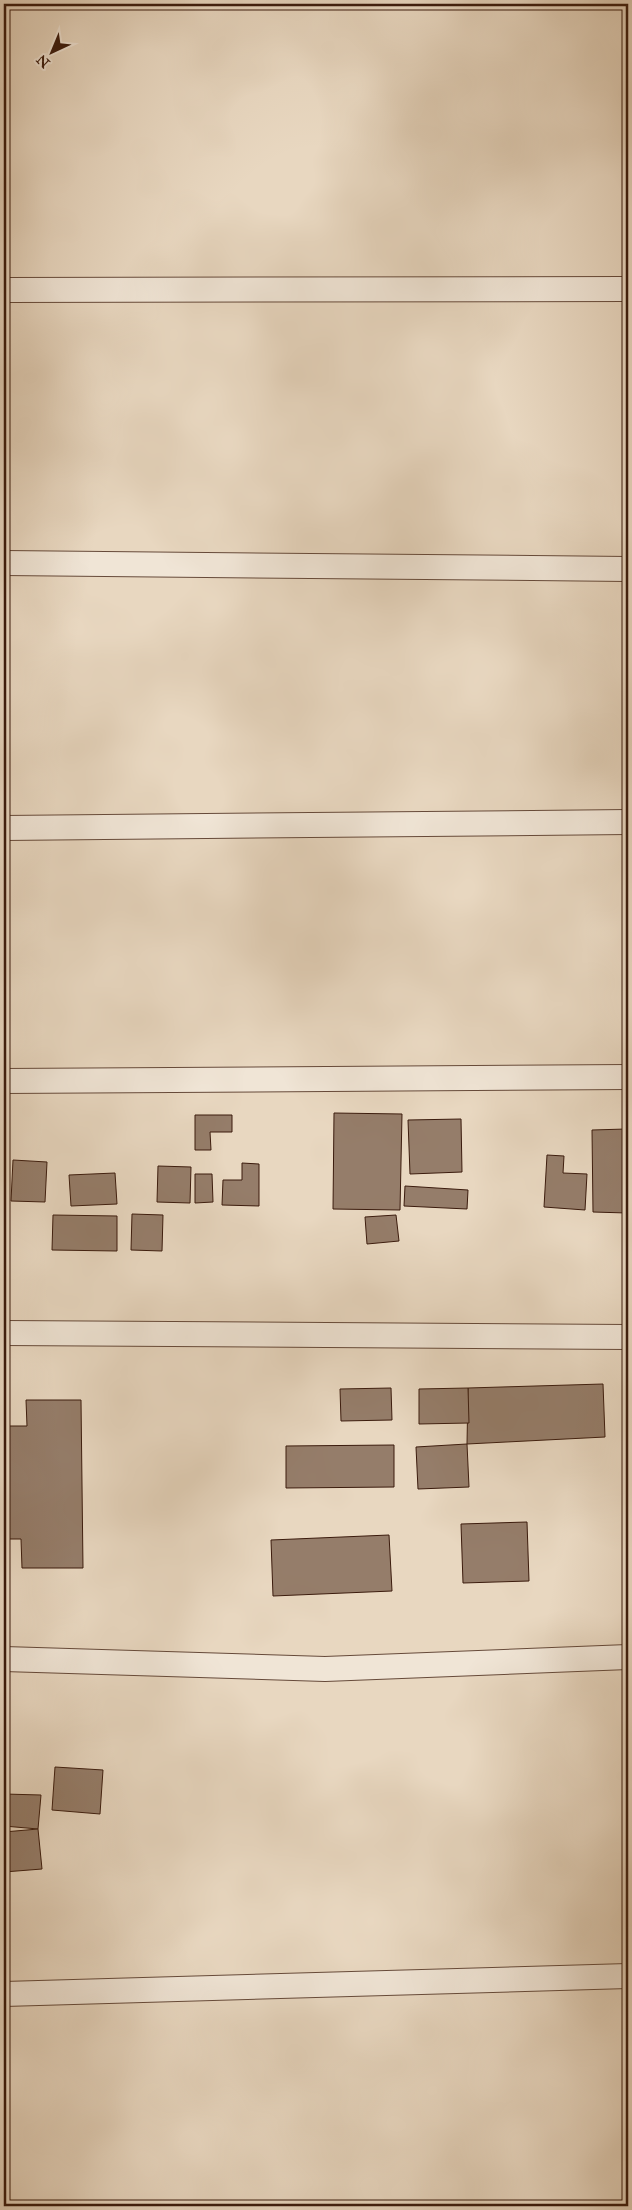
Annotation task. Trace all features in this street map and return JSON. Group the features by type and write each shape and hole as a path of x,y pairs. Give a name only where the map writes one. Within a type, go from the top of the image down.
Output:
{"street":[{"path":"4,290 628,288"},
{"path":"4,563 628,569"},
{"path":"4,828 628,822"},
{"path":"4,1082 628,1077"},
{"path":"4,1334 628,1337"},
{"path":"4,1659 325,1669 628,1657"},
{"path":"4,1994 628,1976"}],"building":[{"path":"334,1113 402,1114 400,1210 333,1209"},
{"path":"195,1115 232,1115 232,1132 210,1132 211,1150 195,1150"},
{"path":"461,1119 462,1172 410,1174 408,1120"},
{"path":"626,1129 627,1213 593,1212 592,1130"},
{"path":"547,1155 564,1156 563,1173 587,1174 585,1210 544,1207"},
{"path":"13,1160 47,1162 45,1202 11,1201"},
{"path":"242,1163 259,1164 259,1206 222,1205 223,1180 242,1180"},
{"path":"158,1166 191,1167 190,1203 157,1202"},
{"path":"115,1173 117,1204 71,1206 69,1175"},
{"path":"195,1174 212,1174 213,1202 195,1203"},
{"path":"405,1186 468,1190 467,1209 404,1206"},
{"path":"132,1214 163,1215 162,1251 131,1250"},
{"path":"53,1215 117,1216 117,1251 52,1250"},
{"path":"396,1215 399,1241 367,1244 365,1217"},
{"path":"603,1384 605,1437 467,1444 468,1388"},
{"path":"391,1388 392,1420 341,1421 340,1389"},
{"path":"468,1388 469,1423 419,1424 419,1389"},
{"path":"26,1400 81,1400 83,1568 22,1568 21,1539 4,1539 4,1426 27,1426"},
{"path":"467,1444 469,1487 418,1489 416,1447"},
{"path":"394,1445 394,1487 286,1488 286,1446"},
{"path":"527,1522 529,1581 463,1583 461,1524"},
{"path":"389,1535 392,1591 273,1596 271,1540"},
{"path":"55,1767 103,1770 100,1814 52,1810"},
{"path":"4,1794 41,1795 38,1829 4,1826"},
{"path":"38,1829 42,1869 4,1872 4,1832"}]}
